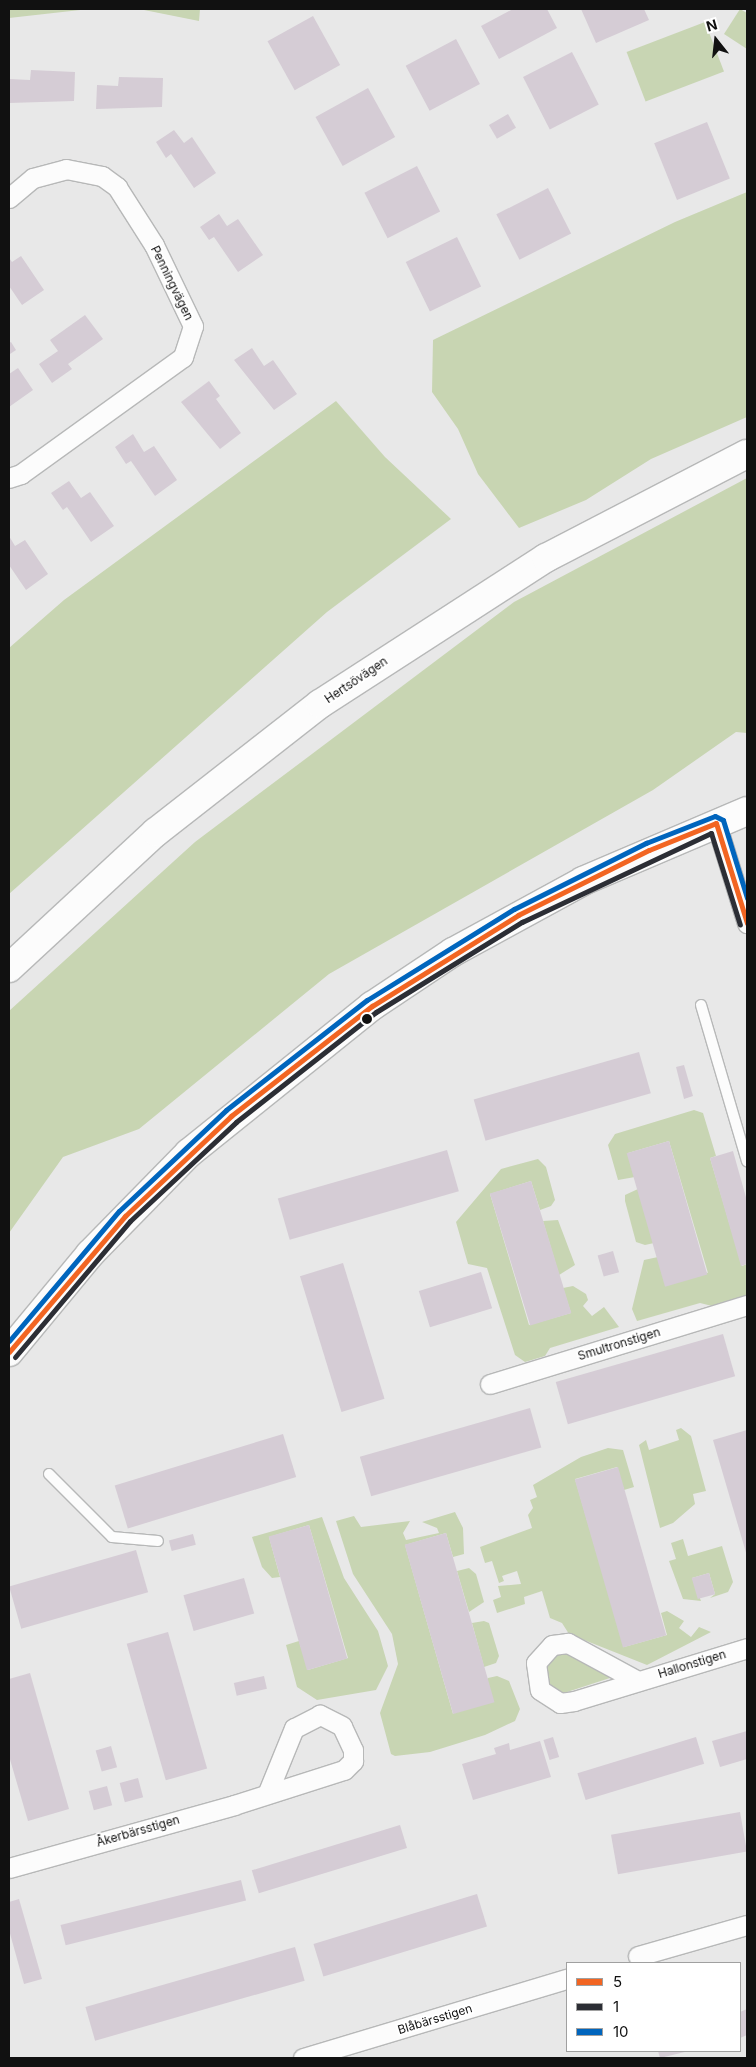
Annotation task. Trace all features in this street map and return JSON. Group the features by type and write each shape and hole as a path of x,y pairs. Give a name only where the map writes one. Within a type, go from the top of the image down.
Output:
{"street":[{"name":"Penningvägen","path":"9,198 48,173 66,169 102,176 129,201 193,326 182,357 21,474 9,478"},
{"name":"Hertsövägen","path":"9,968 156,832 320,704 546,558 747,454"},
{"path":"9,1352 90,1254 189,1153 334,1034 453,952 518,915 633,858 747,811"},
{"path":"716,823 747,923"},
{"name":"Smultronstigen","path":"490,1384 747,1305"},
{"name":"Hallonstigen","path":"638,1681 568,1643 552,1645 536,1663 540,1690 560,1703 638,1681 747,1648"},
{"name":"Åkerbärsstigen","path":"9,1868 267,1794 350,1766 353,1750 342,1726 320,1715 294,1728 267,1794"},
{"path":"638,1956 747,1925"},
{"name":"Blåbärsstigen","path":"303,2058 566,1979"}],"lane":[{"path":"701,1004 747,1161"},
{"path":"49,1474 112,1537 158,1541"}],"green space":[{"path":"9,9 89,9 9,18"},
{"path":"139,9 200,9 199,21"},
{"path":"740,9 747,13 747,49 724,34"},
{"path":"705,22 724,71 646,102 627,52"},
{"path":"747,192 747,417 651,459 586,500 519,528 478,474 458,429 432,392 433,340 675,222"},
{"path":"336,401 385,457 451,519 327,612 9,894 9,648 64,600"},
{"path":"747,478 747,733 736,732 653,790 329,974 139,1129 63,1157 9,1233 9,1011 195,842 514,602"},
{"path":"694,1110 703,1113 716,1156 710,1158 742,1266 747,1264 747,1296 712,1306 700,1303 637,1321 632,1309 644,1260 658,1257 708,1273 669,1141 628,1153 635,1177 618,1180 608,1145 615,1134"},
{"path":"538,1159 546,1167 555,1200 551,1206 540,1210 531,1181 490,1194 529,1325 571,1313 563,1288 573,1286 586,1294 588,1300 583,1306 592,1316 604,1307 619,1327 550,1348 545,1356 525,1362 515,1355 487,1268 468,1264 456,1222 501,1169"},
{"path":"638,1189 654,1243 645,1245 636,1242 625,1201 625,1195"},
{"path":"558,1220 575,1265 559,1275 543,1221"},
{"path":"681,1428 691,1436 706,1491 693,1494 695,1504 673,1523 660,1528 639,1445 646,1440 649,1450 679,1440 676,1430"},
{"path":"608,1448 623,1450 634,1487 624,1490 617,1467 575,1479 624,1647 667,1635 661,1613 667,1611 684,1621 679,1628 691,1637 699,1627 711,1632 647,1665 569,1634 562,1623 550,1618 542,1591 524,1597 525,1604 497,1613 493,1600 501,1597 498,1586 521,1584 517,1571 502,1576 504,1581 499,1583 492,1561 485,1563 480,1547 532,1528 528,1515 533,1508 530,1500 537,1497 533,1485 581,1457"},
{"path":"455,1512 463,1528 464,1554 453,1557 446,1533 405,1545 453,1714 488,1678 497,1676 509,1681 520,1709 515,1721 485,1735 430,1752 395,1756 391,1754 380,1713 398,1664 392,1634 353,1574 336,1521 354,1516 361,1527 410,1521 403,1533 406,1540 439,1533 437,1528 422,1522"},
{"path":"322,1517 344,1578 378,1631 388,1666 376,1690 317,1700 297,1687 286,1645 299,1641 308,1670 348,1658 309,1525 269,1537 280,1577 272,1578 262,1567 252,1537"},
{"path":"683,1539 688,1556 722,1546 733,1582 728,1592 710,1598 715,1594 709,1573 692,1578 701,1601 683,1599 669,1561 676,1559 671,1543"},
{"path":"469,1568 476,1574 484,1602 469,1612 457,1571"},
{"path":"484,1621 489,1623 499,1656 496,1663 484,1667 472,1623"},
{"path":"564,1651 613,1677 564,1693 550,1686 544,1667 554,1654"}],"building":[{"path":"513,9 547,9 557,28 499,59 481,26"},
{"path":"581,9 644,9 649,20 596,43"},
{"path":"313,16 340,65 295,90 268,41"},
{"path":"456,39 480,84 430,111 406,66"},
{"path":"572,52 599,105 550,130 523,77"},
{"path":"31,70 75,72 74,101 9,103 9,79 30,80"},
{"path":"119,77 163,78 162,107 96,109 97,85 118,86"},
{"path":"368,88 395,137 343,166 316,117"},
{"path":"508,114 516,128 497,139 489,125"},
{"path":"707,122 730,179 677,200 654,143"},
{"path":"174,130 184,143 192,137 216,173 194,188 171,154 166,158 156,142"},
{"path":"417,166 440,211 388,238 364,193"},
{"path":"548,188 571,233 519,260 496,214"},
{"path":"219,214 227,226 238,219 263,255 238,272 214,237 209,240 200,227"},
{"path":"457,237 481,286 430,311 406,262"},
{"path":"21,256 44,290 22,305 9,286 9,258 12,262"},
{"path":"85,315 103,339 68,364 72,369 52,383 39,364 58,351 50,340"},
{"path":"11,342 16,350 10,354 9,343"},
{"path":"252,348 264,366 273,360 297,394 274,410 234,360"},
{"path":"18,368 33,390 9,407 9,374"},
{"path":"209,381 220,396 216,399 241,433 220,449 181,402"},
{"path":"133,434 144,452 154,446 177,480 155,496 131,461 126,464 115,447"},
{"path":"69,481 81,498 90,492 114,526 91,542 67,507 63,510 51,493"},
{"path":"9,536 15,546 25,540 48,574 26,590 9,565"},
{"path":"639,1052 651,1093 486,1141 474,1099"},
{"path":"684,1065 693,1096 684,1099 676,1067"},
{"path":"669,1141 707,1275 665,1287 627,1153"},
{"path":"447,1150 459,1191 290,1240 278,1199"},
{"path":"733,1151 747,1201 747,1264 741,1266 710,1158"},
{"path":"531,1181 571,1313 530,1326 490,1194"},
{"path":"613,1251 619,1272 604,1277 598,1255"},
{"path":"343,1263 385,1399 341,1412 300,1276"},
{"path":"481,1272 492,1308 430,1327 419,1291"},
{"path":"723,1334 735,1376 568,1424 556,1382"},
{"path":"530,1408 541,1447 371,1496 360,1457"},
{"path":"747,1430 747,1556 713,1440"},
{"path":"283,1434 296,1477 128,1528 115,1485"},
{"path":"618,1467 666,1635 623,1648 575,1479"},
{"path":"309,1525 347,1659 307,1670 269,1537"},
{"path":"446,1533 495,1702 453,1714 405,1545"},
{"path":"193,1534 196,1545 172,1551 169,1540"},
{"path":"136,1550 148,1592 21,1629 9,1586"},
{"path":"709,1573 715,1594 698,1599 692,1578"},
{"path":"244,1578 254,1614 194,1631 183,1595"},
{"path":"168,1632 207,1768 166,1780 127,1644"},
{"path":"30,1673 69,1809 28,1821 9,1756 9,1679"},
{"path":"264,1676 267,1689 237,1696 234,1683"},
{"path":"747,1731 747,1759 720,1767 712,1741"},
{"path":"553,1737 559,1757 550,1760 543,1740"},
{"path":"696,1737 704,1764 586,1800 577,1773"},
{"path":"540,1741 551,1777 473,1800 462,1764 496,1754 494,1748 509,1743 510,1750"},
{"path":"111,1746 117,1767 102,1772 96,1750"},
{"path":"138,1778 143,1797 125,1802 120,1783"},
{"path":"107,1786 112,1805 94,1810 89,1791"},
{"path":"740,1812 747,1851 618,1874 611,1835"},
{"path":"400,1825 407,1848 259,1893 252,1870"},
{"path":"241,1880 246,1900 66,1945 61,1925"},
{"path":"477,1894 487,1927 323,1977 313,1944"},
{"path":"19,1899 42,1979 24,1984 9,1930 9,1902"},
{"path":"295,1947 305,1981 95,2041 85,2007"},
{"path":"747,2009 747,2035 741,2038 741,2012"},
{"path":"658,2052 685,2052 660,2058"}],"transit line":[{"name":"10","path":"9,1341 119,1211 226,1110 367,1000 514,909 646,843 715,816 723,820 747,898"},
{"name":"5","path":"9,1352 125,1216 231,1116 372,1006 518,915 649,850 716,823 747,923"},
{"name":"1","path":"15,1357 130,1221 236,1122 376,1012 522,922 711,833 740,925"}]}
